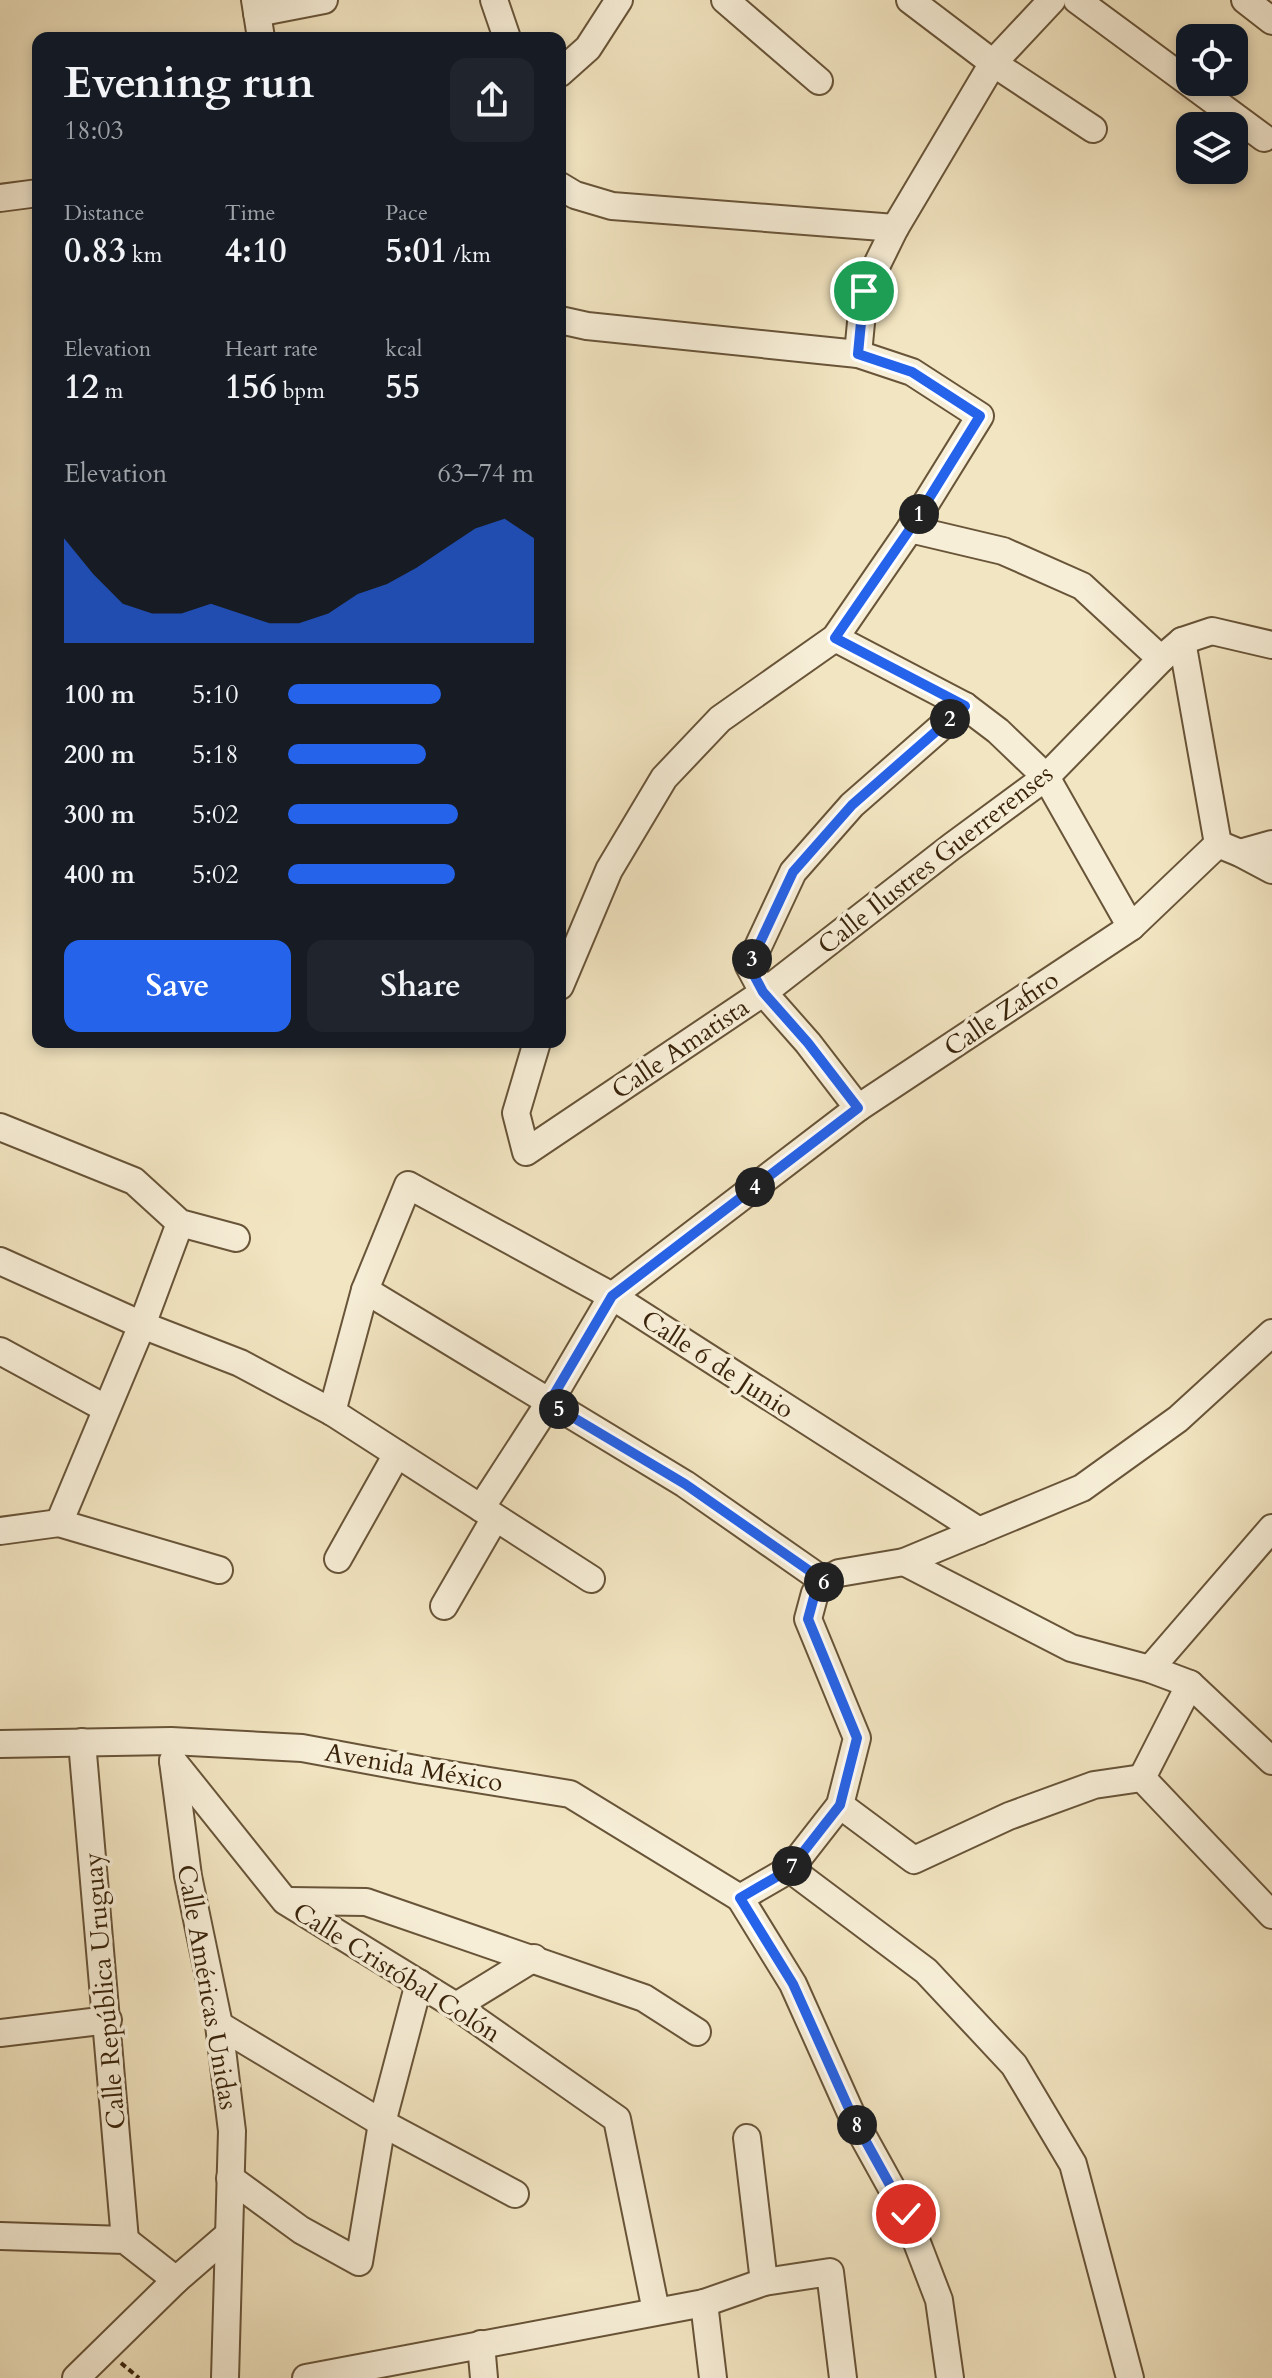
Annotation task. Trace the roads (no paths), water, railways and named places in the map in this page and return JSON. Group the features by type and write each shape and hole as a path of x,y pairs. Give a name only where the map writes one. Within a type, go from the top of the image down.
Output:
{"street":[{"path":"258,17 324,0"},
{"path":"494,0 505,32"},
{"path":"566,68 588,48 619,0"},
{"path":"725,0 819,81"},
{"path":"910,0 993,63 1093,129"},
{"path":"858,354 864,291 895,228 993,63 1052,0"},
{"path":"1077,0 1264,138"},
{"path":"1245,0 1272,21"},
{"path":"566,190 612,206 895,228"},
{"path":"0,198 32,194"},
{"path":"566,321 858,354 912,372 980,416 910,529 835,638 720,719 664,778 609,870 566,972"},
{"path":"910,529 1003,551 1082,586 1161,659"},
{"name":"Calle Ilustres Guerrerenses","path":"763,992 1046,777 1182,641 1212,631 1272,645"},
{"path":"835,638 965,706 998,731 1046,777 1131,927"},
{"path":"1182,641 1229,848"},
{"name":"Calle Amatista","path":"535,1048 516,1113 526,1152 763,992 749,966 793,872 852,805 965,706"},
{"path":"1229,848 1272,844"},
{"path":"1229,848 1272,870"},
{"name":"Calle Zafiro","path":"612,1296 858,1108 1131,927 1229,848"},
{"path":"763,992 808,1043 858,1108"},
{"path":"0,1127 134,1181 180,1223 236,1238"},
{"name":"Calle 6 de Junio","path":"365,1290 408,1185 612,1296 979,1531"},
{"path":"59,1523 142,1325 180,1223"},
{"path":"0,1261 142,1325 240,1363 332,1412 591,1579"},
{"path":"332,1412 365,1290 685,1484 824,1581"},
{"path":"444,1606 488,1513 612,1296"},
{"path":"950,2378 939,2300 906,2214 854,2120 793,1984 740,1898 790,1869 840,1805 857,1738 808,1619 815,1593 824,1581 839,1573 904,1562 1082,1488 1178,1419 1272,1333"},
{"path":"0,1351 105,1408"},
{"path":"338,1559 397,1454"},
{"path":"0,1531 59,1523 219,1570"},
{"path":"1150,1669 1272,1528"},
{"path":"904,1562 1071,1648 1150,1669 1190,1684 1272,1761"},
{"path":"1142,1778 1190,1684"},
{"name":"Avenida México","path":"0,1744 82,1742 172,1751 302,1748 570,1794 740,1898"},
{"name":"Calle República Uruguay","path":"82,1742 125,2240"},
{"name":"Calle Cristóbal Colón","path":"172,1751 285,1901 456,2006 617,2119 656,2311"},
{"name":"Calle Américas Unidas","path":"172,1751 188,1876 219,2025 232,2131 225,2378"},
{"path":"840,1805 914,1860 1009,1816 1094,1785 1142,1778"},
{"path":"1142,1778 1272,1915"},
{"path":"790,1869 926,1971 1014,2065 1073,2164 1130,2378"},
{"path":"285,1901 366,1902 644,1998 697,2032"},
{"path":"456,2006 534,1958"},
{"path":"230,2178 301,2230 359,2262 382,2123 419,1983"},
{"path":"0,2033 108,2020"},
{"path":"219,2025 382,2123 515,2194"},
{"path":"747,2138 764,2282"},
{"path":"76,2378 176,2280 228,2235"},
{"path":"0,2236 125,2240 176,2280"},
{"path":"306,2378 704,2303 764,2282 830,2272 843,2378"},
{"path":"704,2303 713,2378"},
{"path":"481,2344 484,2378"}]}
